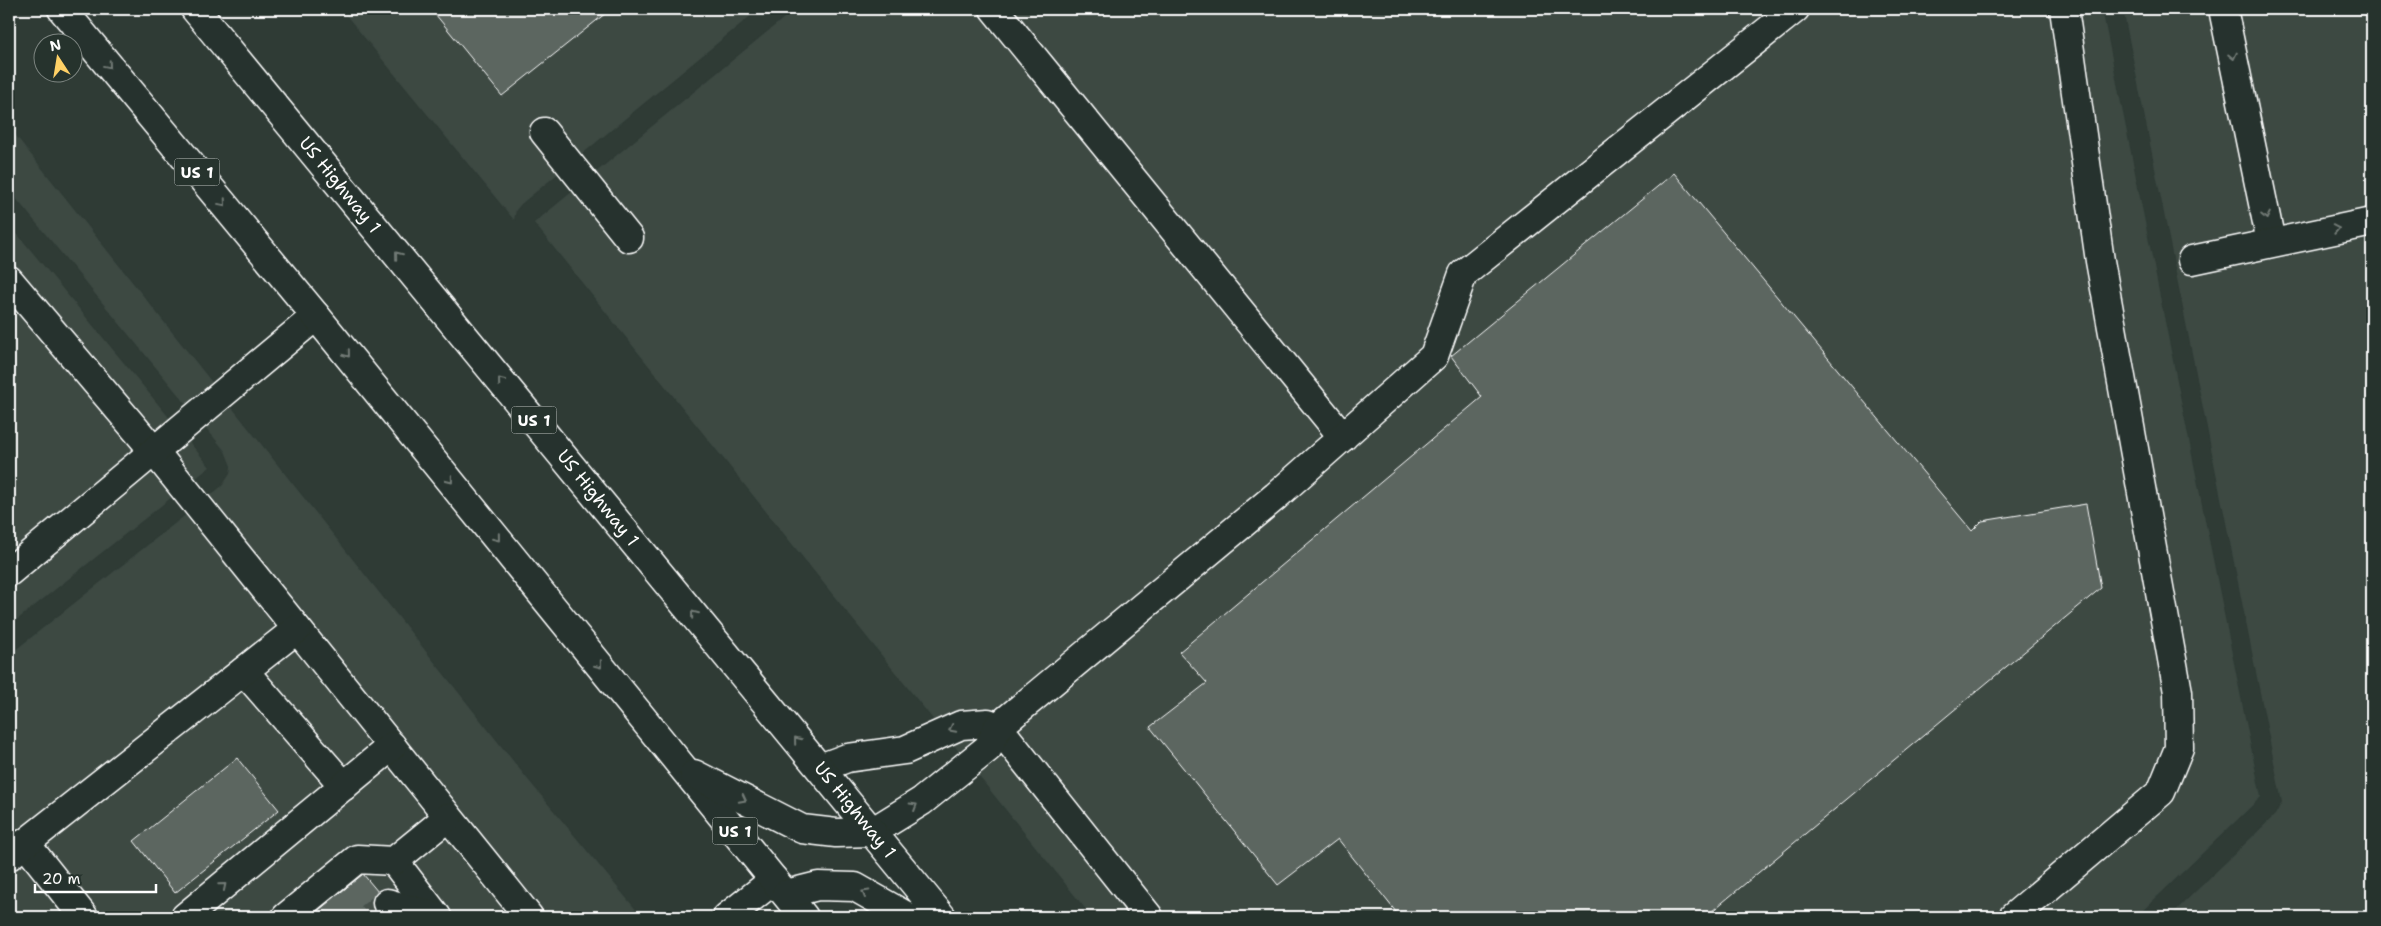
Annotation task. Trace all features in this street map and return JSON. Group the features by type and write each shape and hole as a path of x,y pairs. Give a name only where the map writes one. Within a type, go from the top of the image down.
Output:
{"main road":[{"name":"US 1","path":"62,9 316,316 804,917"},
{"name":"US Highway 1","path":"195,9 942,917"},
{"path":"994,9 1343,438"},
{"path":"684,768 802,829 836,833 872,832 922,801 988,748 998,727 1276,496 1434,356 1463,274 1795,9"},
{"path":"2013,917 2161,792 2179,748 2178,692 2100,262 2064,9"},
{"path":"2223,9 2272,242"},
{"path":"544,132 628,238"},
{"path":"2192,260 2372,222"},
{"path":"9,280 154,451 529,917"},
{"path":"9,572 316,316"},
{"path":"84,917 17,850 297,629"},
{"path":"244,671 344,786"},
{"path":"820,768 847,758 905,750 961,724 988,723 998,727 1150,917"},
{"path":"185,917 392,746"},
{"path":"286,917 356,859 394,861 448,817"},
{"path":"394,861 437,917"},
{"path":"727,917 780,887 818,886 855,887 908,917"},
{"path":"387,903 437,917"}],"shaded area":[{"path":"341,9 759,9 521,204 516,210 514,220"},
{"path":"795,9 2102,9 2261,797 2136,917 1092,917 534,223"},
{"path":"2123,9 2372,9 2372,917 2169,917 2275,815 2282,802"},
{"path":"9,127 529,781 642,917 9,917 9,655 222,486 230,474 231,466 225,451 9,190"},
{"path":"9,224 210,467 9,626"}],"building":[{"path":"431,9 611,9 502,96"},
{"path":"1674,173 1972,531 1982,521 2086,504 2101,588 1705,917 1400,917 1338,839 1278,885 1150,727 1207,683 1179,652 1482,397 1451,356"},
{"path":"237,758 279,810 175,893 134,841"},
{"path":"363,874 399,917 316,917 314,914"}],"tunnel":[{"path":"370,917 387,903"}]}
